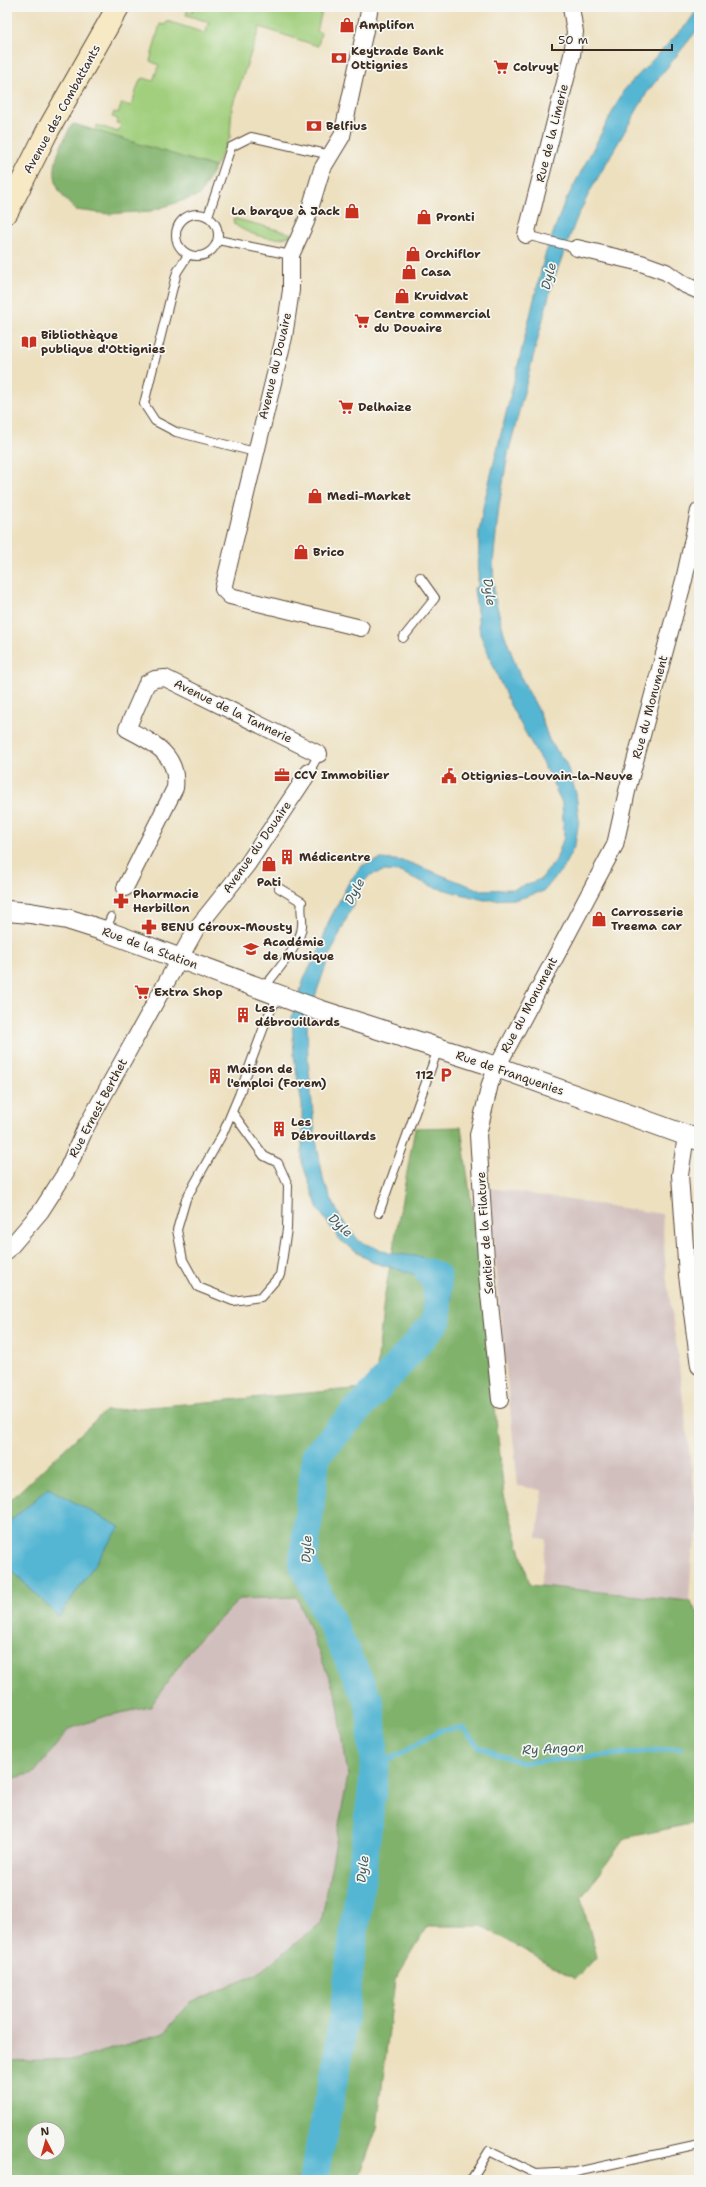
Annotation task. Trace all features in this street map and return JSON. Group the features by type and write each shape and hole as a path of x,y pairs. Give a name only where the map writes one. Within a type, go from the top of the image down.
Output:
{"main road":[{"name":"Avenue des Combattants","path":"7,212 48,132 118,7"}],"street":[{"name":"Avenue du Douaire","path":"361,628 230,596 222,589 284,337 291,290 291,255 306,222 322,169 342,136 370,7"},
{"name":"Rue de la Limerie","path":"532,236 572,56 575,32 571,7"},
{"path":"577,248 641,263 666,272 683,284 699,291"},
{"name":"Rue du Monument","path":"496,1067 615,844 624,804 684,580 699,510"},
{"name":"Avenue de la Tannerie","path":"125,888 175,788 177,776 172,763 154,743 127,729 147,683 155,679 165,678 319,754"},
{"name":"Avenue du Douaire","path":"180,959 196,929 252,868 309,772"},
{"name":"Rue de la Station","path":"7,911 108,924 180,959 319,1010"},
{"name":"Rue Ernest Berthet","path":"7,1251 41,1211 66,1172 86,1126 180,959"},
{"name":"Rue de Franquenies","path":"319,1010 496,1067 692,1138"},
{"name":"Sentier de la Filature","path":"496,1067 490,1084 478,1135 487,1275 500,1400"},
{"path":"692,1138 680,1175 687,1274 699,1366"}],"lane":[{"path":"208,216 231,146 251,137 330,155"},
{"path":"199,213 208,216 217,225 218,240 211,251 200,256 188,255 177,244 176,231 180,221 189,214 199,213"},
{"path":"532,236 577,248"},
{"path":"218,240 291,255"},
{"path":"188,255 177,272 144,404 155,421 176,432 255,452"},
{"path":"402,638 435,598 420,577"},
{"name":"Avenue du Douaire","path":"309,772 319,754"},
{"path":"232,1112 264,1156 278,1163 288,1185 287,1229 280,1276 261,1297 233,1301 198,1287 183,1260 177,1230 186,1199 223,1133 232,1112 302,927 300,909 302,902 279,888"},
{"path":"379,1213 438,1048"},
{"path":"470,2180 489,2151 536,2174 576,2172 699,2144"}],"shaded area":[{"path":"490,1188 662,1214 666,1273 699,1531 692,1555 689,1601 541,1586 546,1539 537,1538 542,1490 518,1486 498,1291"},
{"path":"297,1597 337,1698 348,1776 321,1923 257,1974 190,2003 164,2033 79,2059 7,2061 7,1780 34,1773 69,1729 106,1716 150,1706 195,1643 240,1599"}],"green space":[{"path":"194,7 323,7 317,31 321,33 318,46 260,27 232,107 230,137 215,167 95,132 97,125 118,132 121,124 116,123 118,119 112,117 114,112 118,113 122,103 131,106 140,80 144,78 153,81 159,65 150,61 160,24 165,25 167,21 205,33 209,22 186,15 187,11 192,12"},
{"path":"74,124 215,167 200,195 151,211 109,214 75,210 59,191 55,171 57,156 60,148 71,126"},
{"path":"233,218 293,234 287,237 279,238 255,235 234,224"},
{"path":"461,1127 483,1291 504,1495 530,1585 689,1601 699,1614 699,1822 625,1838 581,1898 597,1957 575,1979 482,1926 428,1926 395,1980 377,2128 358,2180 7,2180 7,2061 79,2059 164,2033 190,2003 257,1974 321,1923 348,1776 337,1698 297,1597 240,1599 195,1643 150,1707 106,1716 69,1729 34,1773 7,1780 7,1503 105,1411 375,1387 384,1299 415,1128"}],"water":[{"path":"699,7 699,28 648,91 589,193 576,220 552,284 508,454 499,506 493,563 494,595 504,633 519,674 539,711 549,740 566,763 576,793 579,820 575,845 563,868 544,891 518,899 484,900 434,887 400,872 384,871 370,875 363,883 329,957 307,1019 308,1060 315,1135 324,1183 340,1217 359,1241 389,1253 423,1257 447,1273 452,1301 433,1308 435,1300 432,1285 420,1276 372,1262 340,1240 318,1209 302,1162 302,1105 294,1056 292,1016 305,976 319,951 329,921 349,882 363,865 381,859 405,861 480,890 514,889 541,879 556,860 564,837 562,803 550,777 509,703 480,634 474,588 478,588 479,531 484,503 545,255 563,206 624,90 688,23"},
{"path":"48,1488 120,1527 59,1617 7,1566 7,1524"}],"waterway":[{"name":"Dyle","path":"313,2180 338,2058 375,1768 370,1704 303,1563 316,1455 393,1371 437,1320 437,1277 429,1273"},
{"name":"Ry Angon","path":"375,1768 441,1730 463,1728 479,1747 522,1763 681,1748"}],"place":[{"name":"Amplifon","path":"347,25"},
{"name":"Keytrade Bank Ottignies","path":"339,58"},
{"name":"Colruyt","path":"501,67"},
{"name":"Belfius","path":"314,126"},
{"name":"La barque à Jack","path":"352,211"},
{"name":"Pronti","path":"424,217"},
{"name":"Orchiflor","path":"413,254"},
{"name":"Casa","path":"409,272"},
{"name":"Kruidvat","path":"402,296"},
{"name":"Centre commercial du Douaire","path":"362,321"},
{"name":"Bibliothèque publique d'Ottignies","path":"29,342"},
{"name":"Delhaize","path":"346,407"},
{"name":"Medi-Market","path":"315,496"},
{"name":"Brico","path":"301,552"},
{"name":"CCV Immobilier","path":"282,775"},
{"name":"Ottignies-Louvain-la-Neuve","path":"449,776"},
{"name":"Médicentre","path":"287,857"},
{"name":"Pati","path":"269,864"},
{"name":"Pharmacie Herbillon","path":"121,901"},
{"name":"Carrosserie Treema car","path":"599,919"},
{"name":"BENU Céroux-Mousty","path":"149,927"},
{"name":"Académie de Musique","path":"251,949"},
{"name":"Extra Shop","path":"142,992"},
{"name":"Les débrouillards","path":"243,1015"},
{"name":"112","path":"446,1075"},
{"name":"Maison de l'emploi (Forem)","path":"215,1076"},
{"name":"Les Débrouillards","path":"279,1129"}]}
